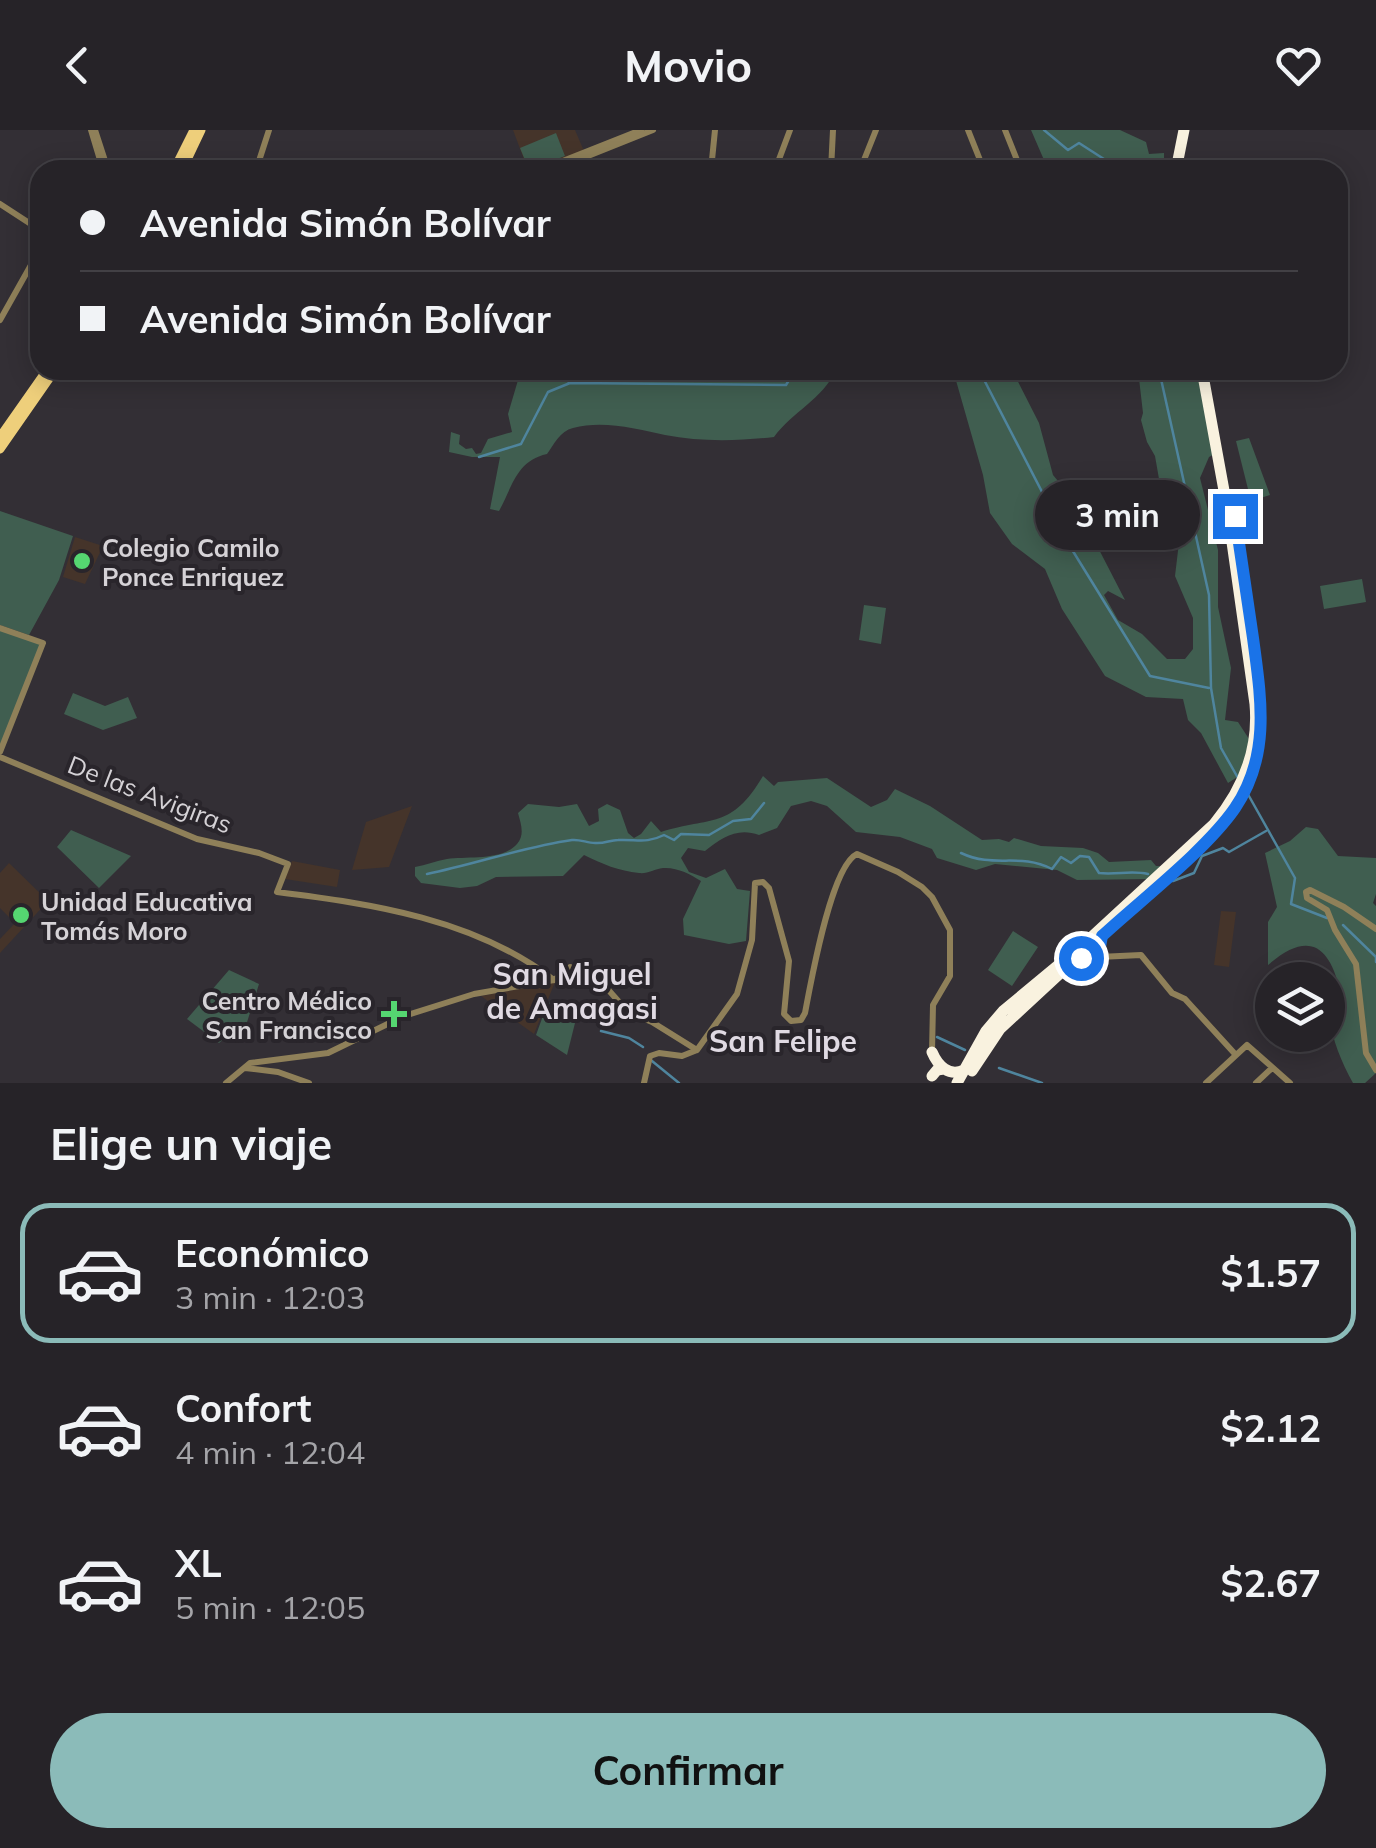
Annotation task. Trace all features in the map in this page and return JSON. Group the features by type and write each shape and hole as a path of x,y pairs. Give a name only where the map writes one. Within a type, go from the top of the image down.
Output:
{"highway":[{"path":"1176,160 1183,131"},
{"path":"964,1076 1000,1028 1218,828 1243,786 1254,742 1255,704 1207,380"},
{"path":"964,1076 986,1031 1002,1011 1085,943 1196,841 1243,786"},
{"path":"932,1052 951,1076"},
{"path":"932,1079 937,1070 964,1076"}],"main road":[{"path":"183,160 198,130"},
{"path":"0,437 40,380"},
{"path":"0,448 48,380"}],"street":[{"path":"93,130 102,160"},
{"path":"259,160 268,130"},
{"path":"565,160 641,130"},
{"path":"578,160 653,130"},
{"path":"712,160 715,130"},
{"path":"779,160 790,130"},
{"path":"832,160 833,130"},
{"path":"864,160 876,130"},
{"path":"968,130 980,160"},
{"path":"1005,130 1017,160"},
{"path":"0,202 30,222"},
{"path":"0,320 30,267"},
{"path":"0,628 43,643 0,754"},
{"name":"De las Avigiras","path":"0,754 173,830 288,864 277,892 329,898 459,927 554,980"},
{"path":"644,1083 650,1056 682,1056 697,1050 740,990 752,940 755,883 765,883 770,891 789,961 784,1012 788,1020 798,1022 805,1013 820,938 844,866 851,856 861,854 929,893 950,930 950,976 933,1005 932,1079"},
{"path":"1376,929 1324,895 1306,892 1308,898 1327,910 1356,964 1366,1053 1376,1070"},
{"path":"1098,958 1102,936"},
{"path":"1078,958 1140,955 1172,993 1185,999 1235,1054"},
{"path":"226,1083 250,1063 328,1054 404,1016 474,994 554,980 570,966 604,985 628,1012 697,1050"},
{"path":"1206,1083 1246,1044 1290,1083"},
{"path":"243,1068 256,1067 309,1083"},
{"path":"1256,1083 1272,1068"}],"shaded area":[{"path":"513,130 575,130 584,151 557,160 524,160"},
{"name":"Colegio Camilo Ponce Enriquez","path":"75,537 103,546 85,584 63,577"},
{"path":"412,806 389,867 352,870 366,822"},
{"path":"292,861 340,870 337,887 285,879"},
{"name":"Unidad Educativa Tomás Moro","path":"9,863 48,901 0,953 0,939 15,923 0,908 0,873"},
{"path":"1221,911 1236,912 1229,967 1214,965"},
{"path":"555,982 534,1034 481,996"}],"green space":[{"path":"1031,130 1120,130 1146,142 1149,154 1164,153 1164,160 1044,160"},
{"path":"556,133 565,156 525,160 520,148"},
{"path":"518,380 830,380 774,437 692,439 608,425 568,430 547,454 522,469 499,511 490,509 500,457 449,452 451,432 460,435 459,444 466,449 481,453 488,439 512,432 508,414"},
{"path":"956,380 1017,380 1039,423 1053,475 1073,499 1125,600 1108,591 1104,595 1118,620 1142,634 1167,659 1185,659 1193,649 1193,618 1175,576 1180,534 1168,533 1157,501 1162,496 1155,456 1141,420 1139,380 1200,380 1215,454 1209,457 1200,478 1218,550 1218,607 1231,668 1225,720 1238,722 1249,739 1242,774 1228,783 1201,733 1188,720 1183,699 1146,697 1105,676 1062,609 1045,569 1012,544 990,513"},
{"path":"1249,438 1270,495 1251,501 1236,441"},
{"path":"0,511 73,536 59,580 29,635 0,625"},
{"path":"1362,579 1366,602 1324,609 1320,586"},
{"path":"864,605 886,608 881,644 859,640"},
{"path":"0,628 43,643 0,752"},
{"path":"73,693 105,706 128,697 137,718 103,730 64,714"},
{"path":"763,776 774,786 778,782 827,778 871,807 887,800 895,789 930,806 982,840 1009,842 1014,838 1041,846 1083,848 1109,862 1151,860 1156,866 1166,866 1151,879 1077,880 1057,870 995,864 976,870 937,858 932,849 900,837 856,832 827,806 811,801 791,806 777,828 759,835 730,835 705,851 688,848 681,858 689,872 706,878 725,869 737,889 750,891 746,941 729,944 684,935 683,919 701,881 673,869 632,872 584,855 563,876 496,877 477,886 460,888 421,883 415,876 415,867 511,849 521,837 518,813 528,804 577,804 589,826 599,821 598,809 607,804 620,810 628,833 634,838 651,821 661,832 730,813 752,793"},
{"path":"1306,827 1318,829 1338,856 1376,858 1376,1073 1365,1083 1353,1083 1338,1052 1345,1052 1345,962 1329,962 1314,947 1305,946 1268,962 1268,922 1277,907 1265,853 1290,841"},
{"path":"71,830 131,856 99,888 57,847"},
{"path":"1013,931 1038,947 1012,986 988,970"},
{"path":"229,970 259,984 243,1035 231,1033 219,1043 187,1019"},
{"path":"548,1002 577,1015 567,1055 536,1035"}],"waterway":[{"path":"1044,130 1068,150 1079,143 1105,160"},
{"path":"479,457 521,444 548,392 570,383 786,385 789,380"},
{"path":"984,380 1071,548 1150,676 1209,688"},
{"path":"1161,380 1209,595 1211,688 1221,748 1238,778"},
{"path":"1245,789 1295,878 1291,904 1327,918"},
{"path":"427,874 572,840 598,843 664,835 674,840 681,834 709,835 733,821 751,819 764,803"},
{"path":"1173,881 1194,873 1202,856 1223,848 1229,852 1266,831"},
{"path":"961,853 1052,869 1061,857 1071,863 1080,856 1089,857 1099,873 1148,874"},
{"path":"1343,925 1376,957 1376,962"},
{"path":"601,1031 629,1038 643,1047"},
{"path":"937,1037 965,1050"},
{"path":"652,1061 679,1083"},
{"path":"999,1068 1042,1083"}],"place":[{"name":"Colegio Camilo Ponce Enriquez","path":"82,561"},
{"name":"Unidad Educativa Tomás Moro","path":"21,915"},
{"name":"Centro Médico San Francisco","path":"394,1014"}],"district":[{"name":"San Miguel de Amagasi","path":"572,991"},
{"name":"San Felipe","path":"783,1041"}],"route":[{"path":"1081,958 1098,958 1102,936 1218,828 1237,804 1252,772 1260,748 1262,713 1235,516"}]}
